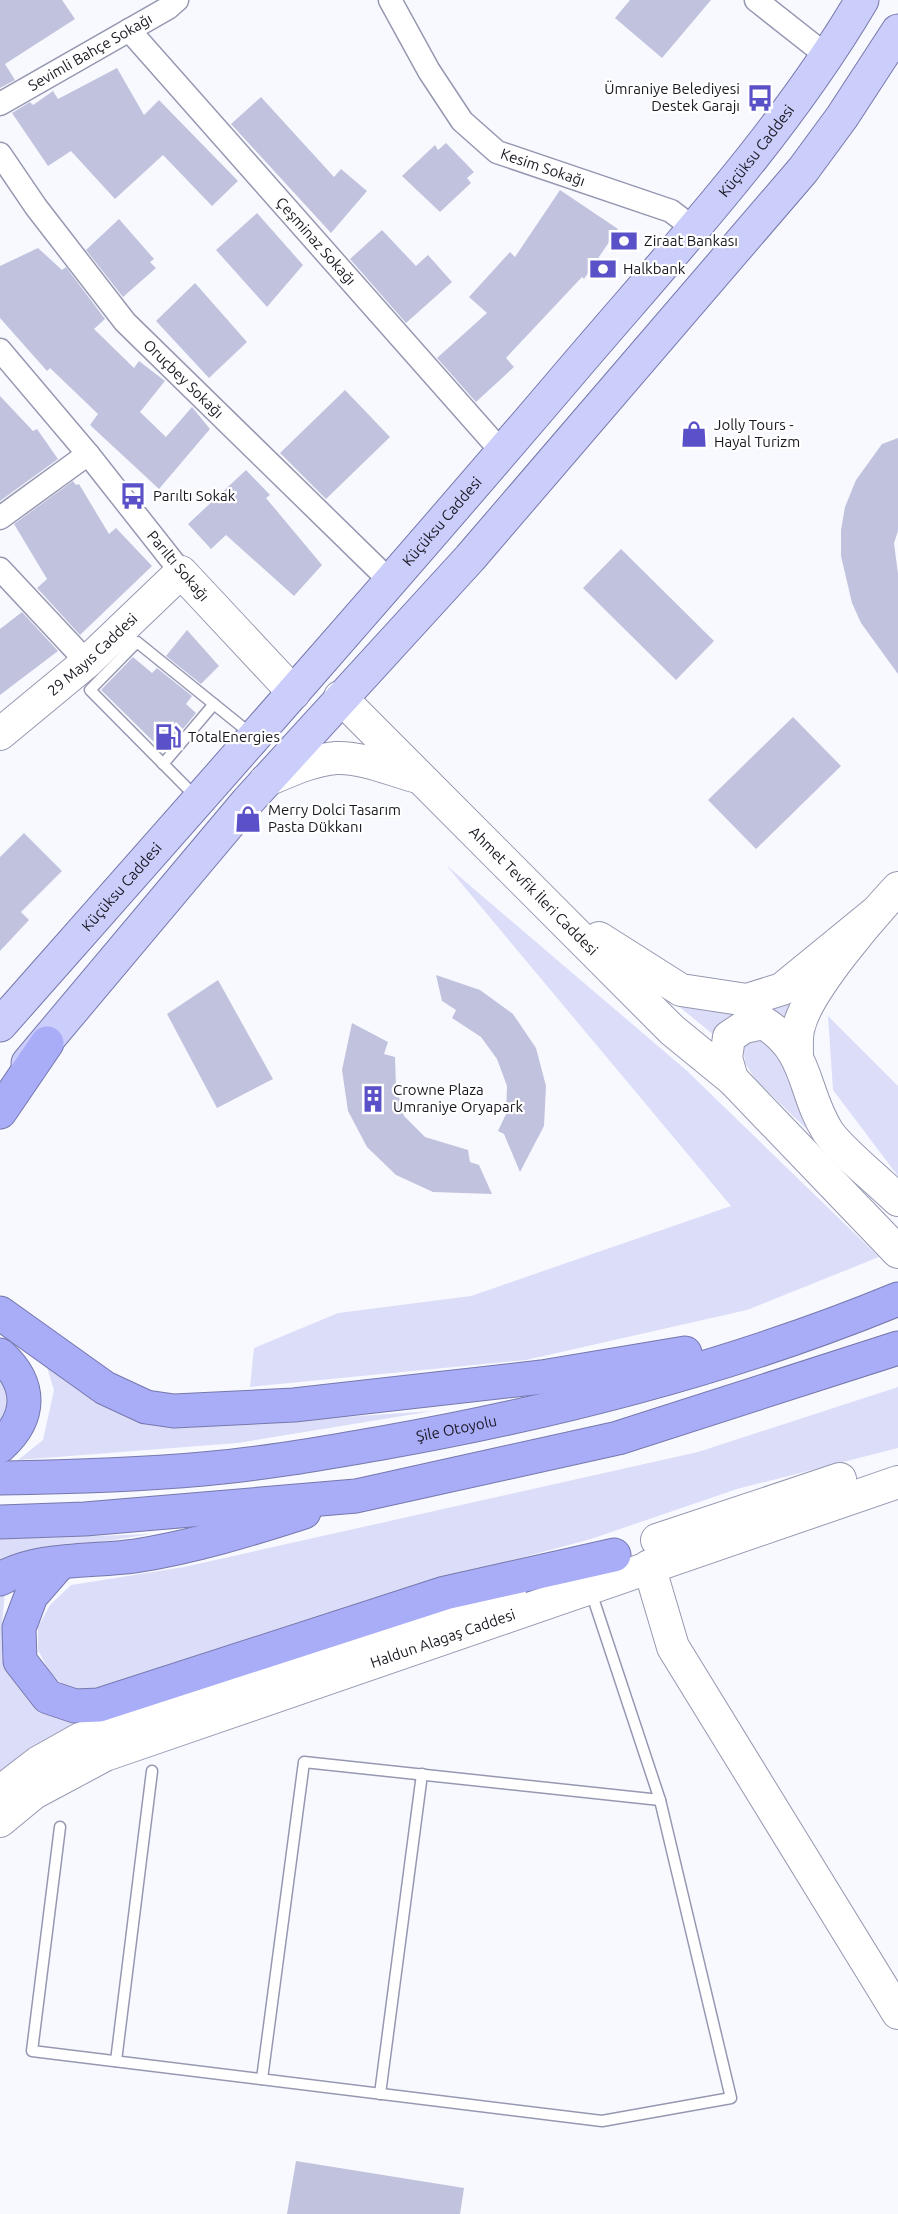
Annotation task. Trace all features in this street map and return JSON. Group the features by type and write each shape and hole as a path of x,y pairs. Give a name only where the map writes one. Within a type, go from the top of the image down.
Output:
{"highway":[{"path":"0,1112 47,1043"},
{"name":"Şile Otoyolu","path":"0,1479 205,1469 468,1428 597,1398 725,1361 849,1319 898,1299"},
{"path":"0,1313 105,1388 146,1407 174,1411 294,1405 542,1377 662,1357 849,1319"},
{"path":"0,1579 26,1566 135,1556 217,1540 356,1496 618,1438 890,1352"},
{"path":"0,1355 17,1372 25,1398 15,1432 0,1446"},
{"path":"0,1522 85,1519 356,1496"},
{"path":"59,1564 31,1596 19,1628 20,1661 48,1697 75,1706 99,1705 445,1593 614,1555"}],"main road":[{"name":"Küçüksu Caddesi","path":"0,1025 361,618 693,228 743,168 827,56 862,0"},
{"path":"0,1092 47,1043 265,782 340,697 478,549 803,170 842,117 898,31"},
{"path":"340,697 340,665 361,618"},
{"path":"265,782 294,720 294,693"}],"street":[{"name":"Sevimli Bahçe Sokağı","path":"0,104 177,0"},
{"name":"Kesim Sokağı","path":"390,0 429,71 462,121 497,152 671,211 693,228"},
{"path":"756,0 827,56"},
{"name":"Çeşminaz Sokağı","path":"129,30 502,452"},
{"name":"Oruçbey Sokağı","path":"0,154 36,207 125,322 391,582"},
{"name":"Parıltı Sokağı","path":"0,350 88,454 181,572 294,693"},
{"path":"0,518 88,454"},
{"path":"0,569 87,662"},
{"name":"29 Mayıs Caddesi","path":"0,734 87,662 181,572"},
{"name":"Ahmet Tevfik İleri Caddesi","path":"340,697 672,1029 732,1079 898,1252"},
{"path":"265,782 304,765 336,758 364,762 418,777"},
{"path":"541,899 681,990 747,1000 782,989 875,912 898,888"},
{"path":"796,1054 799,1026 811,998 875,912"},
{"path":"732,1079 726,1058 729,1037 744,1027 764,1023 781,1034 796,1054 812,1097 829,1133 898,1200"},
{"name":"Haldun Alagaş Caddesi","path":"0,1792 39,1762 80,1739 792,1493 898,1461"},
{"name":"Haldun Alagaş Caddesi","path":"0,1821 34,1793 105,1755 898,1482"},
{"path":"649,1566 673,1647 898,2013"}],"lane":[{"path":"199,800 90,690 136,642 254,737"},
{"path":"162,764 214,704"},
{"path":"60,1827 32,2051 602,2121 731,2098 660,1800 590,1587"},
{"path":"262,2079 304,1762 660,1800"},
{"path":"116,2061 152,1771"},
{"path":"380,2094 422,1774"}],"shaded area":[{"path":"446,865 686,1070 879,1257 747,1310 526,1360 250,1387 254,1348 338,1313 471,1296 731,1206"},
{"path":"808,986 791,1018 763,1013 740,1015 721,1022 715,1036 665,995"},
{"path":"828,1016 898,1086 898,1176 833,1090"},
{"path":"754,1035 773,1042 823,1145 755,1079 745,1063 743,1045"},
{"path":"44,1358 109,1407 182,1428 433,1411 238,1443 18,1460 43,1440 54,1390"},
{"path":"0,1363 13,1392 0,1421"},
{"path":"898,1387 898,1448 737,1489 591,1539 408,1588 87,1693 63,1685 49,1671 38,1650 38,1627 50,1605 71,1585 184,1567 698,1452"},
{"path":"152,1534 40,1551 0,1566 0,1539"},
{"path":"6,1582 2,1624 11,1664 86,1716 0,1777 0,1591"}],"building":[{"path":"0,0 62,0 75,19 5,64 15,80 0,88"},
{"path":"630,0 711,0 662,58 615,18"},
{"path":"117,68 144,115 159,100 238,181 212,206 163,155 115,199 71,151 48,166 12,113 30,102 33,105 53,91 58,99"},
{"path":"261,97 334,177 341,169 367,191 331,233 231,124"},
{"path":"446,143 474,172 467,178 471,183 440,212 402,176 435,145 438,150"},
{"path":"560,190 618,229 584,279 582,277 506,358 514,367 476,402 437,358 487,313 469,297 510,252 515,257"},
{"path":"257,213 303,265 267,307 216,250"},
{"path":"119,219 154,259 150,262 156,268 123,297 86,250"},
{"path":"382,230 416,266 428,255 452,282 406,323 350,259"},
{"path":"38,248 62,270 66,267 105,319 94,329 134,368 139,361 165,381 140,412 166,437 192,407 210,429 159,489 90,425 98,414 50,368 47,371 0,318 0,266"},
{"path":"195,283 247,342 209,378 156,321"},
{"path":"345,390 390,437 326,499 280,453"},
{"path":"0,396 33,431 37,429 58,459 0,501"},
{"path":"898,438 898,531 894,543 898,574 898,674 861,623 852,603 841,556 841,530 845,507 856,480 882,444"},
{"path":"246,470 270,495 266,498 322,565 294,596 226,535 211,549 188,524"},
{"path":"73,481 76,485 79,484 109,534 116,528 152,566 80,635 37,588 47,579 14,524"},
{"path":"621,549 714,641 676,680 583,588"},
{"path":"22,612 58,651 0,695 0,629"},
{"path":"187,630 219,666 201,684 166,656"},
{"path":"133,657 152,673 157,668 192,696 186,704 196,713 164,752 101,690"},
{"path":"793,717 841,766 756,849 708,800"},
{"path":"24,833 62,871 21,912 29,920 0,951 0,857"},
{"name":"Crowne Plaza Umraniye Oryapark","path":"436,975 480,990 513,1014 536,1048 546,1086 544,1126 520,1172 504,1134 498,1131 506,1114 507,1086 497,1059 481,1037 452,1018 456,1010 442,1001"},
{"path":"218,980 273,1079 217,1108 167,1014"},
{"name":"Crowne Plaza Umraniye Oryapark","path":"352,1023 388,1042 384,1054 395,1057 396,1086 404,1116 425,1137 468,1150 470,1162 479,1165 492,1194 433,1192 396,1175 367,1147 348,1111 342,1070"},
{"path":"296,2161 464,2188 460,2214 287,2214"}],"place":[{"name":"Ümraniye Belediyesi Destek Garajı","path":"760,98"},
{"name":"Ziraat Bankası","path":"624,241"},
{"name":"Halkbank","path":"603,269"},
{"name":"Jolly Tours - Hayal Turizm","path":"694,434"},
{"name":"Parıltı Sokak","path":"133,496"},
{"name":"TotalEnergies","path":"168,737"},
{"name":"Merry Dolci Tasarım Pasta Dükkanı","path":"248,819"},
{"name":"Crowne Plaza Umraniye Oryapark","path":"373,1099"}]}
